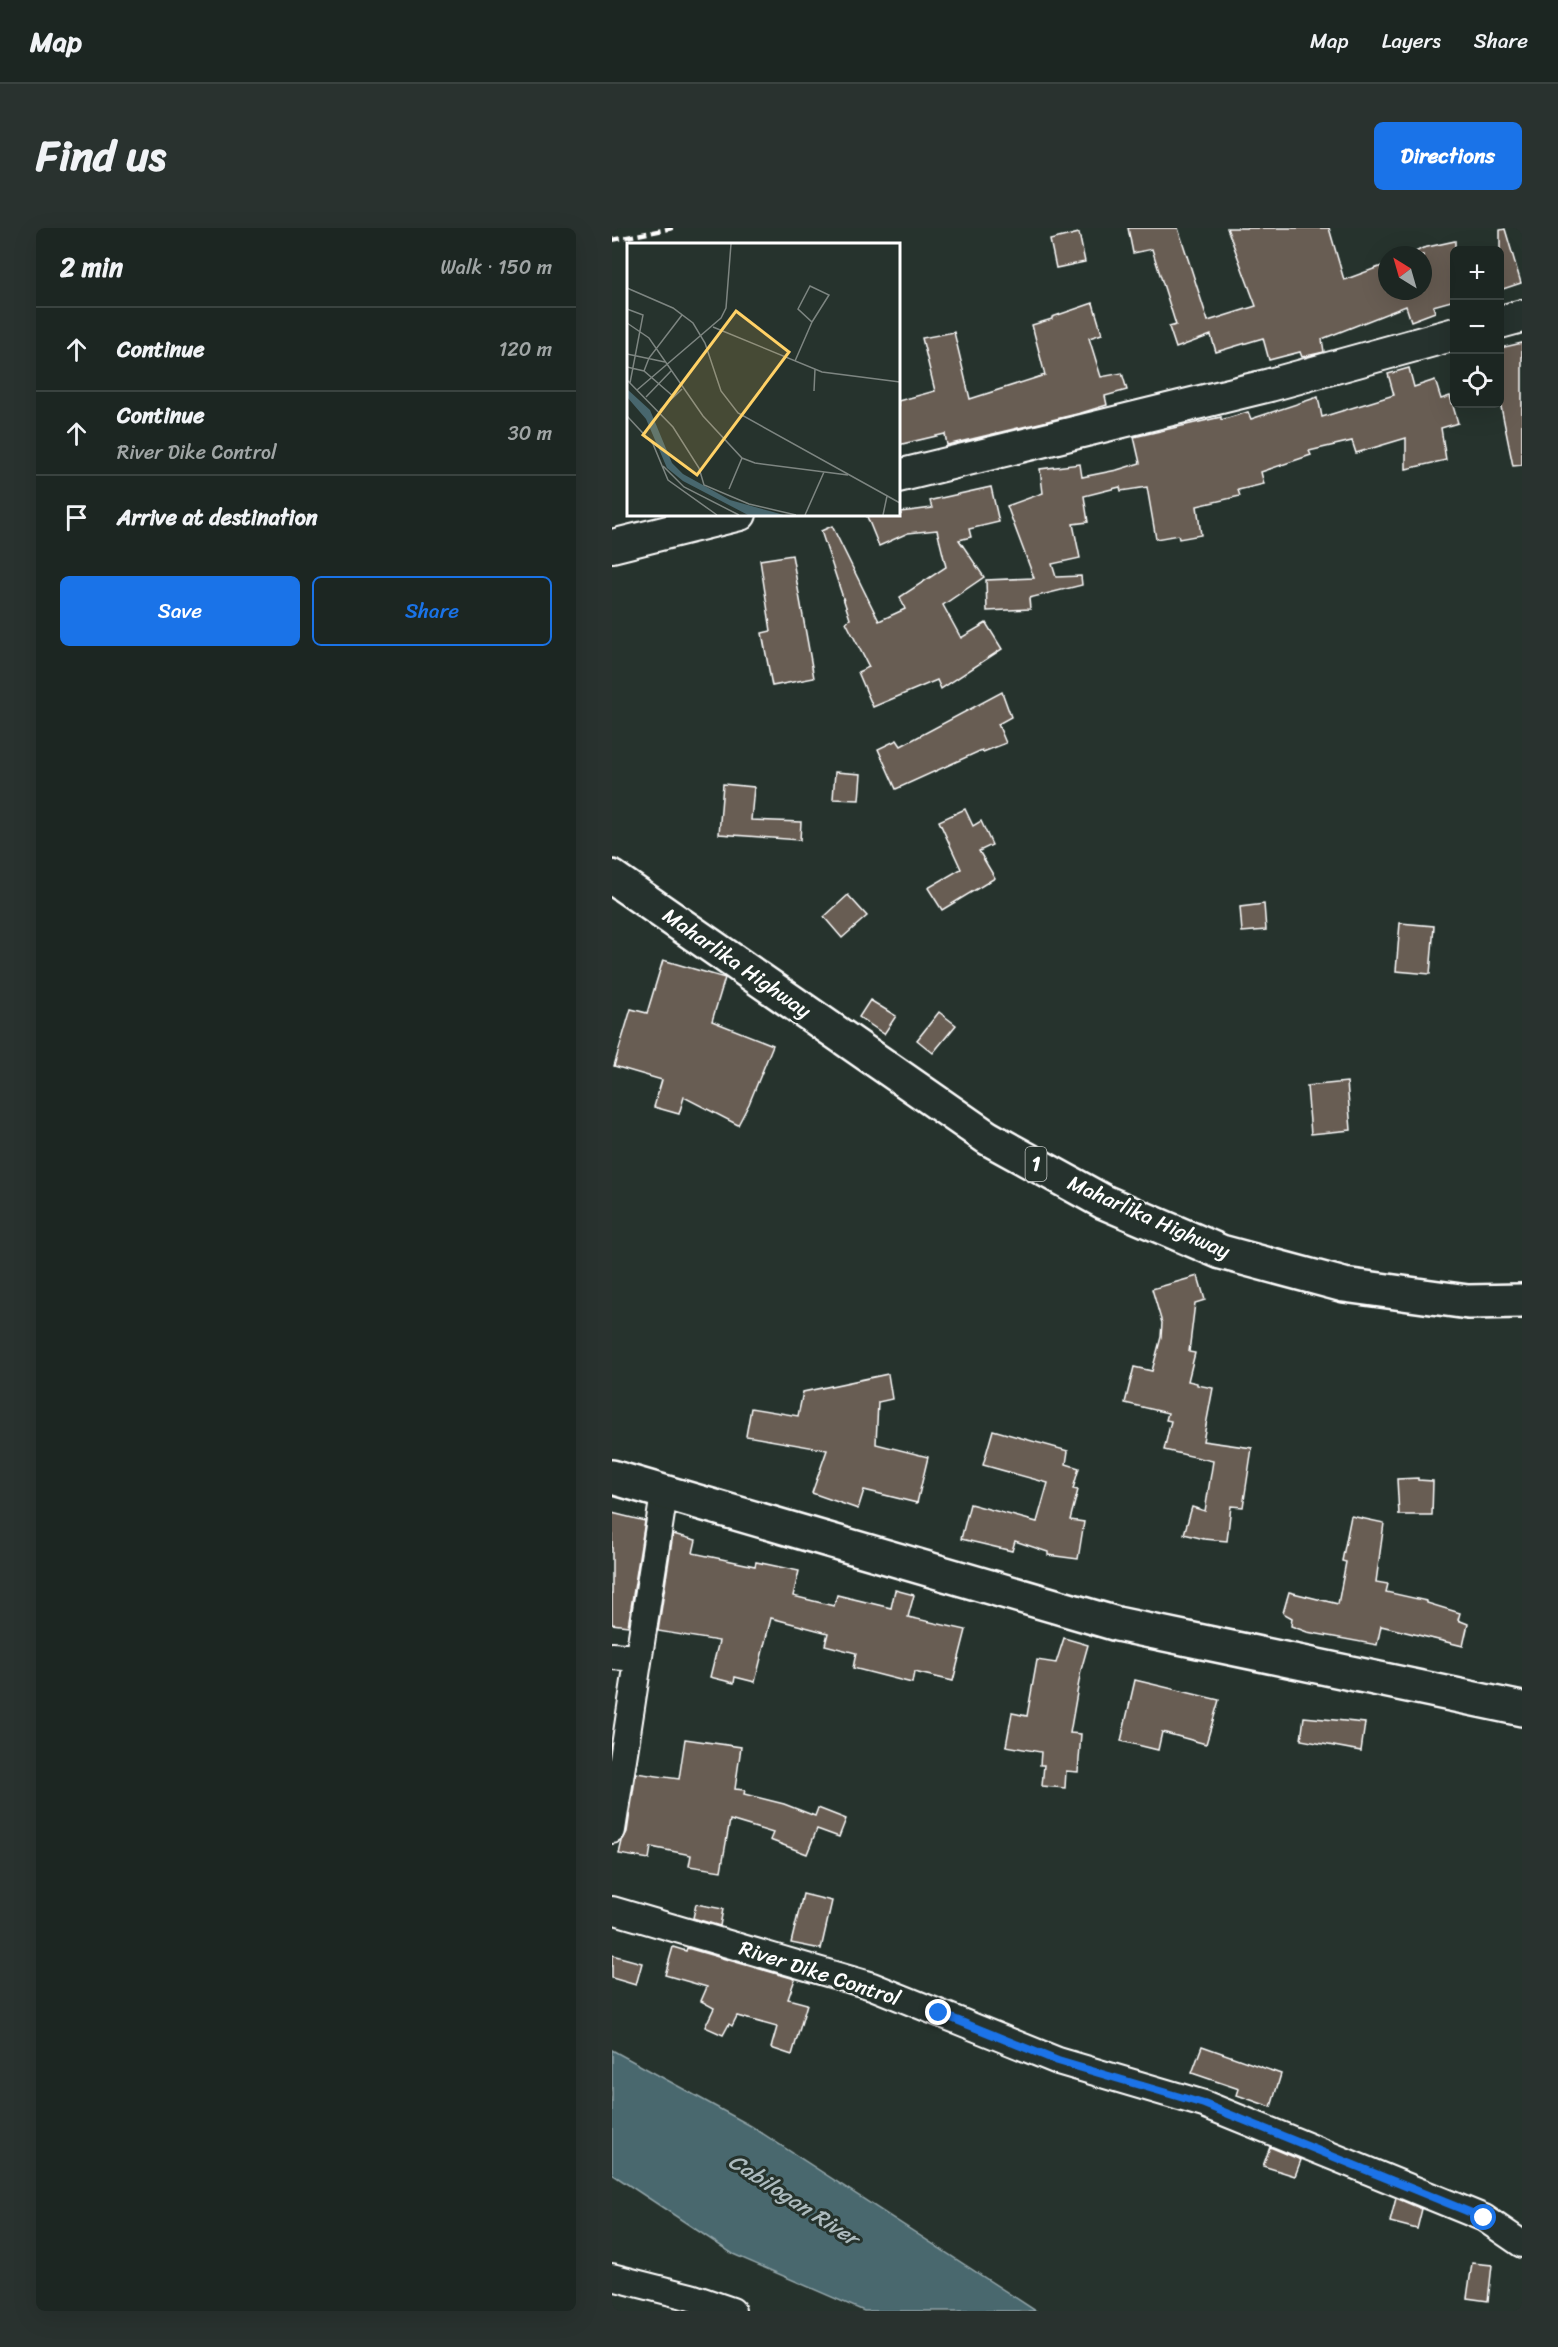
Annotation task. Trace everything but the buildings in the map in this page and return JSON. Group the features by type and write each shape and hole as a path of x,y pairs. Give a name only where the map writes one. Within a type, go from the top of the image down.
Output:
{"main road":[{"name":"Maharlika Highway","path":"612,877 988,1138 1104,1202 1221,1252 1344,1286 1468,1302 1522,1301"},
{"path":"612,1477 664,1494 1117,1623 1522,1709"}],"street":[{"path":"1504,321 1522,316"},
{"path":"900,476 1270,385 1450,335"},
{"path":"612,546 732,516"},
{"path":"612,1830 664,1494"},
{"path":"612,1656 639,1658"},
{"name":"River Dike Control","path":"612,1910 872,1986 1058,2061 1204,2104 1484,2218 1522,2244"},
{"path":"612,2277 691,2297 732,2311"}],"water":[{"name":"Cabilogan River","path":"612,2050 751,2126 1036,2311 864,2311 733,2254 612,2174"}],"railway":[{"path":"612,240 673,228"}],"route":[{"path":"939,2013 1058,2061 1204,2104 1484,2218"}]}
